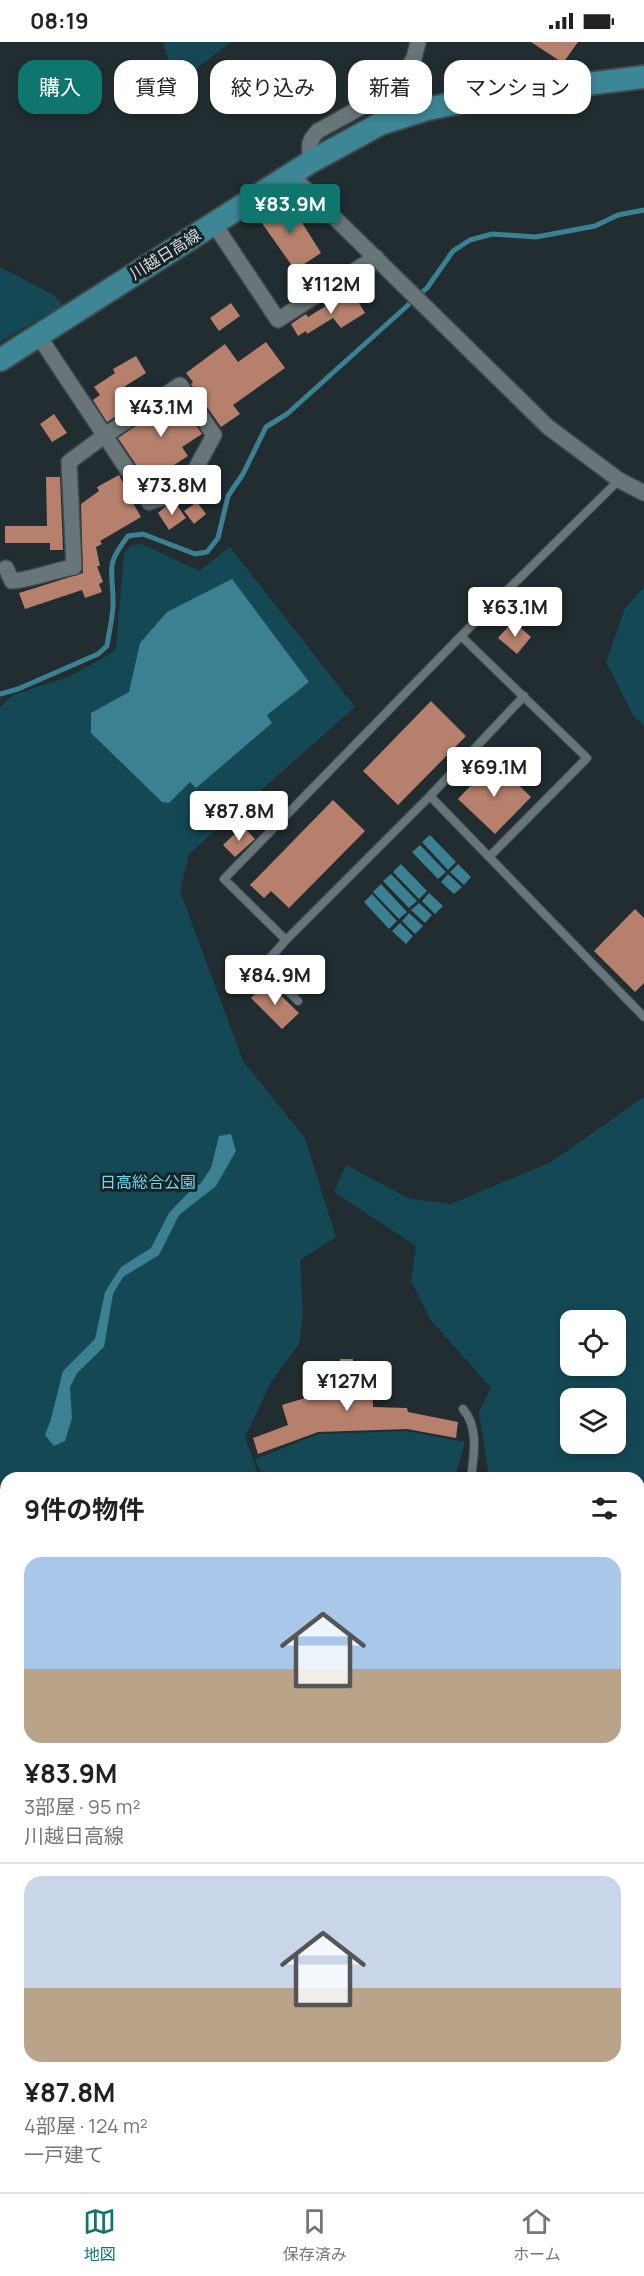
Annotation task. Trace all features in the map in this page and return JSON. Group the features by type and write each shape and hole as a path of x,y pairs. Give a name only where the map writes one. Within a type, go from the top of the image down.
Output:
{"main road":[{"name":"川越日高線","path":"432,108 491,96 644,77"},
{"name":"川越日高線","path":"0,360 312,161 380,124 411,114"}],"street":[{"path":"413,60 418,42"},
{"path":"312,161 308,148 311,139 318,131 349,114"},
{"path":"291,175 548,427 619,480 644,493"},
{"path":"214,224 278,320 376,257"},
{"path":"6,568 12,581 32,579 51,571 74,567 69,462 104,435 180,385 214,435 183,492 149,502 104,435 38,335"}],"lane":[{"path":"286,940 224,879 461,636 619,480"},
{"path":"461,636 587,758 489,858"},
{"path":"298,1001 263,966 286,940 430,796 524,696"},
{"path":"430,796 644,1017"},
{"path":"463,1409 471,1419 474,1449 472,1472"}],"green space":[{"path":"163,42 231,42 198,67 198,60 168,60"},
{"path":"0,267 52,294 63,305 0,342"},
{"name":"日高総合公園","path":"142,544 199,571 230,547 355,707 189,854 180,891 243,1061 305,1138 336,1237 300,1260 303,1315 299,1344 271,1382 245,1437 257,1472 0,1472 0,707 13,695 69,677 112,653 116,647 124,555 130,546"},
{"path":"644,587 644,726 633,715 606,662 625,608"},
{"path":"644,1097 644,1472 488,1472 479,1412 491,1388 430,1319 411,1281 416,1246 334,1192 346,1165 410,1199 451,1204 551,1162"},
{"path":"407,1431 465,1442 456,1472 261,1472 255,1459 319,1434"}],"shaded area":[{"path":"232,579 309,682 267,715 272,723 196,788 190,782 169,803 162,802 91,733 91,713 129,692 140,643 167,612"},
{"path":"430,835 456,862 448,870 422,842"},
{"path":"420,845 446,872 438,879 412,852"},
{"path":"401,864 427,891 419,899 393,872"},
{"path":"458,864 471,877 464,885 450,872"},
{"path":"391,874 417,901 409,908 383,881"},
{"path":"448,874 462,887 454,894 441,882"},
{"path":"381,884 407,912 399,919 373,892"},
{"path":"429,893 443,906 435,914 422,901"},
{"path":"372,894 397,921 389,929 364,902"},
{"path":"419,903 432,915 425,923 411,910"},
{"path":"409,913 423,926 415,934 402,921"},
{"path":"400,923 413,936 406,944 392,931"},
{"path":"231,1134 236,1151 216,1186 179,1215 159,1255 123,1277 113,1294 104,1347 77,1373 70,1387 72,1418 65,1441 54,1446 45,1435 63,1371 95,1339 105,1292 121,1267 151,1248 169,1213 201,1183 211,1168 219,1136"}],"building":[{"path":"531,42 578,42 565,60 558,60"},
{"path":"288,200 321,253 295,270 259,219 273,206 275,209"},
{"path":"353,293 365,313 341,328 333,318 307,334 306,331 298,336 291,324 306,314 308,317 342,296 344,299"},
{"path":"231,303 240,316 219,331 210,318"},
{"path":"266,342 285,368 233,405 240,414 221,427 186,373 225,344 238,362"},
{"path":"136,356 146,373 119,390 130,407 107,422 93,400 100,395 94,387 115,373 113,369"},
{"path":"177,398 202,434 182,447 188,456 163,472 159,466 149,473 146,469 141,472 118,438"},
{"path":"54,414 67,433 52,442 40,424"},
{"path":"119,475 141,517 100,541 102,544 96,547 100,566 97,566 103,582 99,584 102,592 85,598 82,590 25,609 19,593 83,573 81,504 99,491 97,487"},
{"path":"46,477 60,477 63,550 50,550 50,543 5,543 5,526 47,526"},
{"path":"197,502 206,514 194,524 184,511"},
{"path":"176,504 186,518 169,530 158,513 165,507"},
{"path":"513,621 531,637 517,654 498,638"},
{"path":"431,701 466,736 398,805 363,771"},
{"path":"494,761 531,797 495,834 458,799"},
{"path":"333,800 365,831 289,908 271,891 264,898 250,885"},
{"path":"243,826 255,839 235,857 223,845"},
{"path":"635,909 644,918 644,983 635,992 594,951"},
{"path":"267,982 299,1013 282,1029 251,998"},
{"path":"340,1359 353,1359 353,1372 372,1372 373,1407 407,1408 408,1412 458,1422 456,1438 407,1429 318,1432 258,1454 253,1438 288,1425 282,1405 322,1393 321,1373 340,1373"}],"waterway":[{"path":"0,694 18,689 98,654 107,646 113,610 113,560 128,536 143,534 195,554 207,552 218,538 228,496 243,474 266,427 287,414 427,288 453,251 470,240 492,234 536,237 595,226 618,215 644,210"}]}
